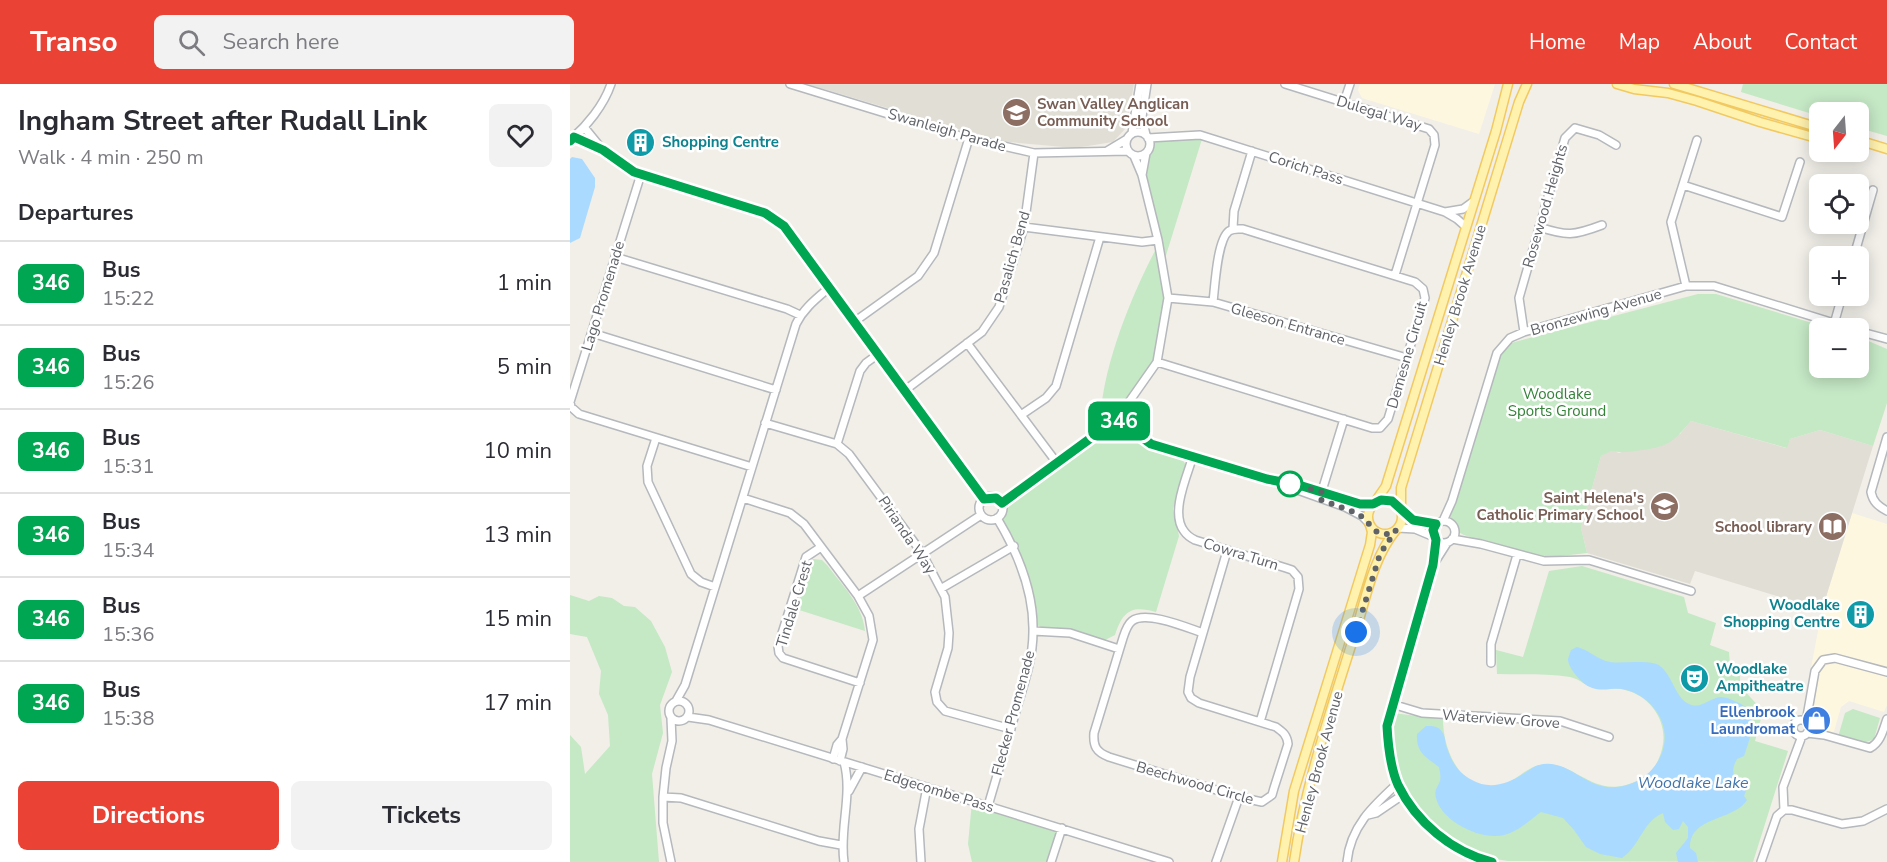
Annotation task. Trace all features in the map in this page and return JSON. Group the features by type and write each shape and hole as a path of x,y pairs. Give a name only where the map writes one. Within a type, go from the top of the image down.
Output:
{"main road":[{"name":"Henley Brook Avenue","path":"1374,503 1386,486 1507,95 1508,84"},
{"name":"Henley Brook Avenue","path":"1401,510 1401,488 1519,102 1527,84"},
{"path":"1617,84 1677,96 1809,136"},
{"path":"1674,84 1809,125"},
{"path":"1869,144 1887,150"},
{"path":"1869,148 1887,150"},
{"path":"1386,499 1392,501 1401,510 1402,520 1397,529 1382,534 1373,529 1368,513 1374,503 1386,499"},
{"name":"Henley Brook Avenue","path":"1282,862 1294,791 1370,545 1372,532 1370,524"},
{"name":"Henley Brook Avenue","path":"1294,862 1308,790 1380,554 1397,529"}],"street":[{"path":"603,150 572,139 584,127 608,93 611,84"},
{"name":"Swanleigh Parade","path":"790,84 969,138 1034,153 1107,151 1131,153"},
{"path":"1002,503 1117,419 1157,362 1168,298 1158,240 1142,175 1125,145 1140,84"},
{"path":"1142,175 1148,150 1142,117 1147,84"},
{"name":"Dulegal Way","path":"1284,84 1429,129 1434,135 1435,145 1395,275"},
{"path":"1344,102 1350,84"},
{"path":"584,127 603,150 634,172 765,213 784,226 984,499"},
{"name":"Rosewood Heights","path":"1524,332 1519,298 1564,138 1575,128 1599,135 1616,145"},
{"path":"1129,136 1139,132 1147,136"},
{"name":"Corich Pass","path":"1147,136 1165,138 1200,135 1445,212 1466,227"},
{"name":"Swanleigh Parade","path":"1107,151 1129,136"},
{"path":"854,322 918,276 934,253 969,138"},
{"name":"Corich Pass","path":"1148,150 1165,138"},
{"path":"1686,286 1671,222 1697,140"},
{"path":"1131,153 1140,156 1148,150"},
{"path":"1213,302 1221,245 1226,233 1233,228 1234,212 1252,151"},
{"name":"Pasalich Bend","path":"904,391 982,332 999,307 1024,226 1034,153"},
{"path":"1683,186 1782,217 1800,162"},
{"name":"Lago Promenade","path":"641,174 570,402 571,407 579,414 752,467"},
{"path":"1857,246 1873,190"},
{"path":"1445,212 1463,209 1474,201"},
{"path":"1539,227 1563,234 1575,234 1602,225"},
{"path":"1024,226 1142,242 1158,240"},
{"name":"Demesne Circuit","path":"1157,362 1376,429 1385,424 1425,298 1423,289 1415,282 1395,275 1243,229 1233,228"},
{"path":"1021,415 1046,399 1056,386 1100,237"},
{"path":"615,257 787,309 800,315"},
{"name":"Bronzewing Avenue","path":"1435,538 1433,530 1443,522 1452,501 1497,353 1510,338 1686,286 1714,286 1815,318"},
{"path":"671,862 663,823 666,768 672,741 669,708 685,685 796,324 810,303 830,287"},
{"name":"Gleeson Entrance","path":"1168,298 1213,302 1407,358"},
{"path":"592,333 776,390"},
{"path":"1869,334 1887,339"},
{"path":"967,343 1057,463"},
{"path":"765,423 837,444 860,371 877,355"},
{"path":"1117,419 1151,444 1320,495 1360,504 1374,503"},
{"path":"1320,495 1344,419"},
{"path":"1887,437 1871,492 1876,505 1887,511"},
{"path":"656,438 647,466 648,482 691,574 701,582 715,587"},
{"name":"Pirianda Way","path":"837,444 849,454 922,553 942,588 949,633 948,648 935,692 937,702 945,711 1011,729"},
{"name":"Cowra Turn","path":"1193,456 1178,508 1178,520 1184,531 1195,540 1292,570 1298,577 1299,581 1260,722"},
{"path":"1320,495 1362,516 1370,524"},
{"path":"742,498 790,513 804,524 858,596 869,616 873,640 842,739 837,745 839,760 848,774 841,844 844,862"},
{"path":"981,515 980,504 984,499 996,498 1002,503"},
{"path":"981,515 990,520 997,519 1002,513 1002,503"},
{"path":"1401,510 1418,522 1443,522 1451,538"},
{"path":"858,596 981,515"},
{"name":"Flecker Promenade","path":"988,806 1029,665 1033,631 1029,595 1022,567 1014,546 997,519"},
{"path":"1397,529 1415,529 1435,538 1451,538 1481,544 1544,561 1589,560 1692,591"},
{"path":"1435,538 1433,565 1387,726 1389,752 1398,784 1417,813 1440,837 1475,858 1491,862"},
{"path":"1433,565 1451,538"},
{"path":"942,588 1014,546"},
{"name":"Tindale Crest","path":"821,547 806,557 778,646 779,653 783,658 860,683"},
{"name":"Beechwood Circle","path":"1203,633 1149,617 1135,619 1126,629 1119,649 1094,733 1096,750 1109,757 1262,802 1272,795 1288,744 1283,732 1276,727 1210,707 1191,698 1188,692 1190,677 1203,633 1227,551"},
{"path":"1491,663 1491,644 1517,555"},
{"path":"1033,631 1070,633 1119,649"},
{"path":"1784,810 1784,787 1803,729 1815,671 1823,660 1835,658 1887,672"},
{"path":"1869,669 1887,678"},
{"path":"672,741 684,719 687,706 685,685"},
{"name":"Edgecombe Pass","path":"676,701 709,720"},
{"name":"Waterview Grove","path":"1392,704 1422,713 1560,721 1609,737"},
{"name":"Edgecombe Pass","path":"671,718 709,720 1170,862"},
{"path":"1803,729 1870,748 1876,745 1881,737 1887,719"},
{"path":"847,795 862,767"},
{"path":"1347,862 1348,849 1355,830 1371,808 1398,784"},
{"path":"921,862 919,829 927,788"},
{"path":"1368,815 1376,813 1404,794"},
{"path":"663,797 681,798 819,841 841,844"},
{"path":"1216,862 1239,797"},
{"path":"1761,862 1777,816 1784,810 1792,810 1842,824 1863,821 1887,808"},
{"path":"1051,862 1062,828"}],"shaded area":[{"name":"Swan Valley Anglican Community School","path":"807,84 1134,84 1126,128 1113,142 1075,148 998,141"},
{"path":"1360,84 1495,84 1479,134 1362,98 1358,90"},
{"path":"1691,421 1786,448 1790,439 1820,430 1873,446 1822,610 1695,571 1690,584 1587,553 1581,528 1601,456 1611,450 1619,453 1680,434"},
{"path":"1852,513 1887,524 1887,705 1884,712 1849,701 1841,707 1833,735 1800,726 1822,610"}],"green space":[{"path":"1743,84 1887,84 1887,136 1869,131 1869,102 1809,102 1809,113 1741,92"},
{"path":"1178,137 1202,139 1163,265 1168,296 1165,322 1153,361 1115,418 1100,429 1101,407 1111,359 1128,310 1158,245 1142,183 1140,156 1144,154 1148,143"},
{"name":"Woodlake Sports Ground","path":"1698,294 1716,294 1809,322 1809,378 1869,378 1869,341 1887,349 1887,403 1873,446 1820,430 1790,439 1787,448 1691,421 1667,444 1629,452 1611,451 1601,456 1581,528 1587,553 1543,558 1519,553 1464,535 1453,529 1449,521 1498,358 1503,349 1511,343"},
{"path":"1114,423 1150,447 1180,456 1186,465 1173,509 1179,536 1156,612 1140,609 1129,612 1121,620 1115,635 1105,640 1071,629 1040,627 1035,623 1031,583 1016,544 1003,522 1005,505"},
{"path":"813,559 822,560 851,595 860,612 865,631 796,609"},
{"path":"1582,566 1684,597 1688,613 1716,623 1710,645 1729,652 1730,666 1740,676 1740,686 1763,711 1755,741 1788,751 1753,862 1508,861 1494,859 1472,852 1441,834 1427,822 1406,792 1393,759 1390,738 1392,713 1443,719 1451,758 1467,778 1477,784 1490,786 1504,784 1535,766 1552,765 1572,771 1602,785 1613,787 1639,780 1654,768 1662,749 1663,730 1656,712 1643,698 1621,689 1594,688 1570,677 1497,674 1496,650 1523,657 1549,571"},
{"path":"570,595 589,601 599,596 612,598 624,606 635,607 651,621 665,647 672,672 660,705 663,733 652,774 659,862 570,862 570,735 581,747 585,774 610,746 608,715 599,694 601,671 587,637 570,634"},
{"path":"1853,709 1880,718 1874,739 1862,744 1838,737 1845,713"},
{"path":"972,802 1062,830 1052,862 972,862 968,844"}],"water":[{"path":"572,157 582,159 595,178 595,187 580,238 570,243 570,159"},
{"name":"Woodlake Lake","path":"1577,647 1610,662 1650,663 1660,666 1668,675 1679,696 1692,705 1700,705 1723,697 1739,703 1749,713 1752,727 1749,742 1744,756 1737,759 1733,768 1736,779 1747,788 1744,796 1747,800 1741,807 1704,824 1697,830 1690,848 1696,853 1698,862 1678,862 1676,853 1688,838 1688,827 1683,821 1679,829 1673,830 1665,822 1663,813 1651,822 1622,858 1600,854 1586,847 1563,818 1541,812 1510,833 1490,836 1456,823 1440,807 1435,793 1440,779 1439,767 1423,754 1418,746 1417,734 1426,726 1441,730 1450,756 1458,770 1472,780 1485,785 1505,783 1535,766 1548,764 1566,768 1590,782 1607,787 1623,786 1649,773 1658,762 1665,735 1661,721 1653,707 1643,698 1626,690 1598,689 1583,683 1573,671 1568,659 1571,650"}],"bus line":[{"name":"346","path":"570,141 574,137 585,141 603,150 634,172 765,213 784,226 984,499 992,497 1002,503 1117,419 1151,444 1360,504 1373,504 1386,499 1397,504 1401,511 1413,520 1436,524 1432,533 1436,540 1433,565 1387,726 1389,752 1398,784 1417,813 1440,837 1475,858 1492,862"}],"place":[{"name":"Swan Valley Anglican Community School","path":"1016,113"},
{"name":"Shopping Centre","path":"641,142"},
{"name":"Saint Helena's Catholic Primary School","path":"1665,507"},
{"name":"School library","path":"1833,527"},
{"name":"Woodlake Shopping Centre","path":"1861,614"},
{"name":"Woodlake Ampitheatre","path":"1695,678"},
{"name":"Ellenbrook Laundromat","path":"1816,721"}],"route":[{"path":"1290,484 1322,492 1319,499 1359,514 1377,532 1387,534 1396,530 1380,554 1356,632"}]}
